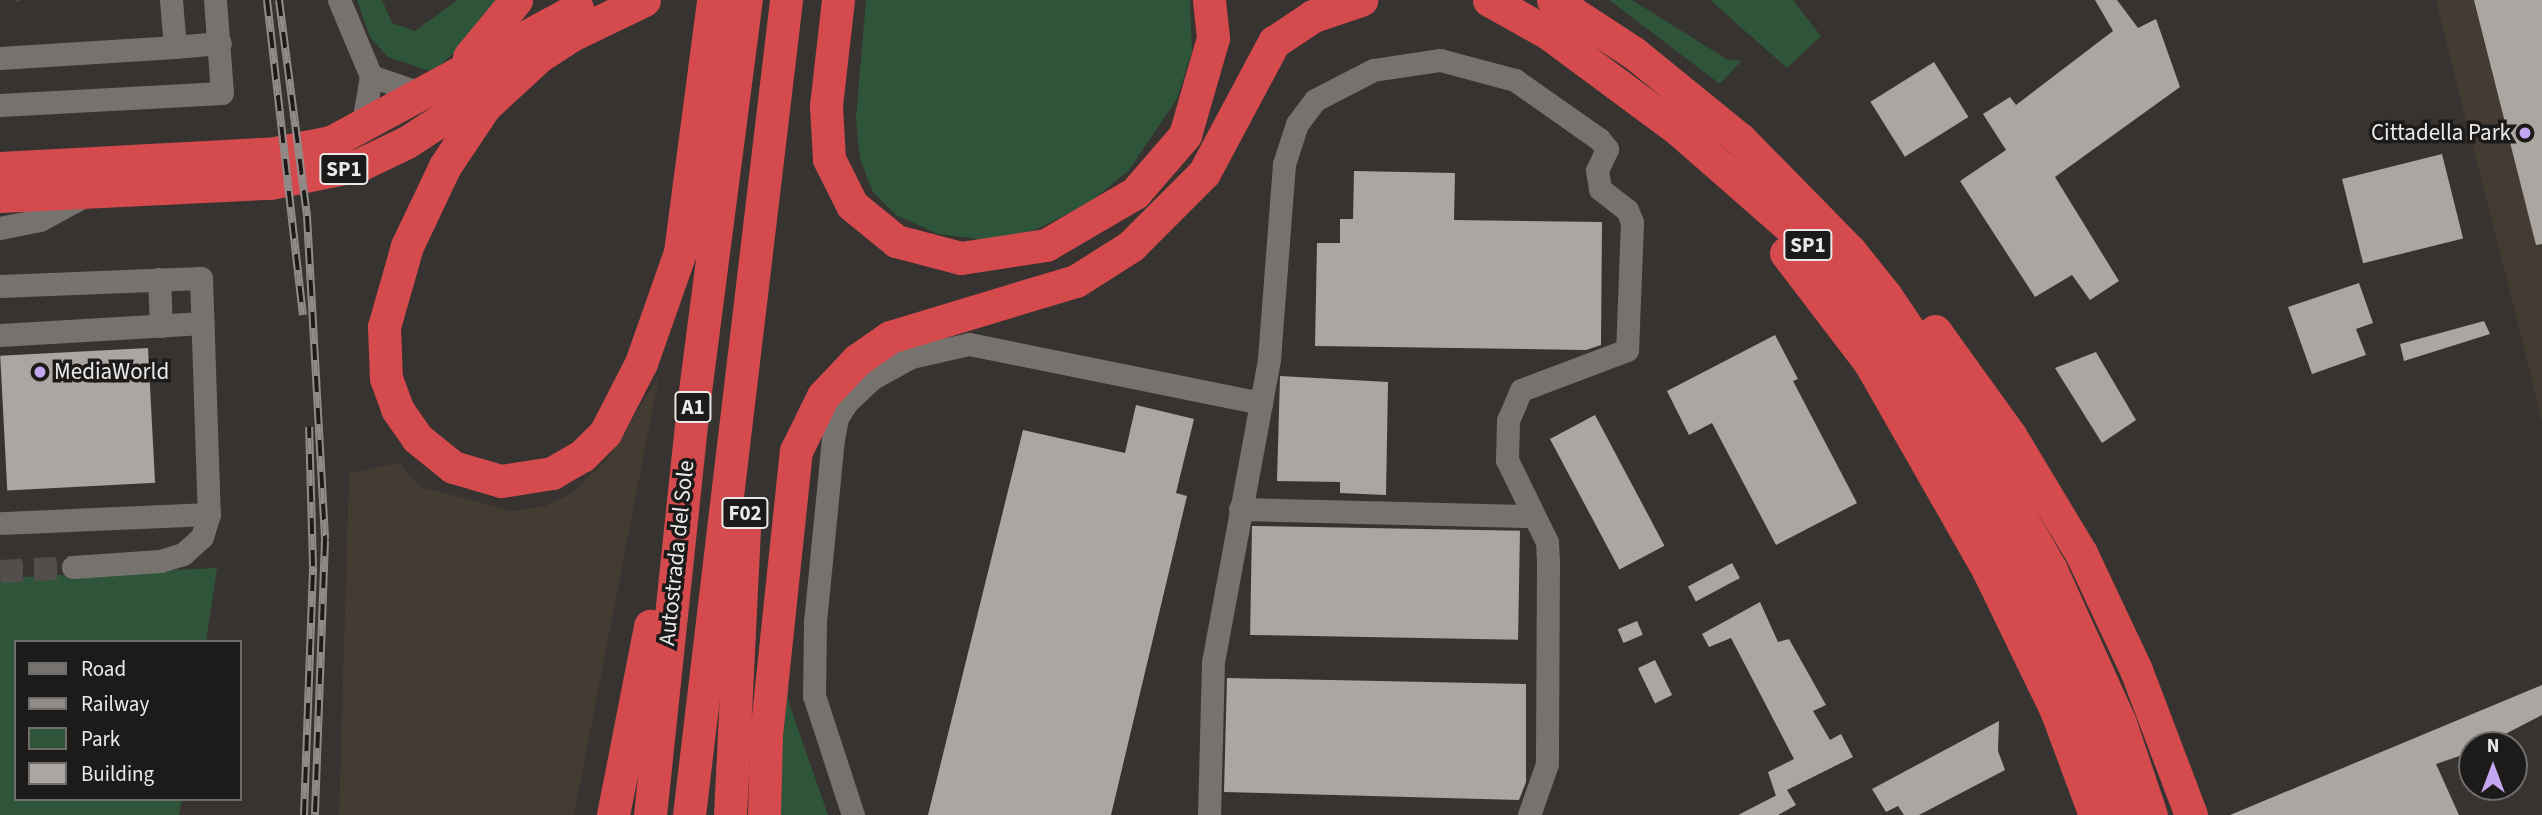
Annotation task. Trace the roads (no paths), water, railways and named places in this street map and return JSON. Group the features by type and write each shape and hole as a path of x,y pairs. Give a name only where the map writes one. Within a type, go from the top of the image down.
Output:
{"highway":[{"path":"436,88 516,0"},
{"name":"SP1","path":"0,168 275,153 331,142 362,129 595,0"},
{"name":"SP1","path":"0,197 270,183 359,165 407,142 536,59 644,0"},
{"name":"Autostrada del Sole","path":"650,815 692,414 746,0"},
{"name":"Autostrada del Sole","path":"689,815 786,0"},
{"path":"838,0 826,106 829,159 852,205 896,241 961,258 1046,245 1135,193 1185,135 1213,38 1209,0"},
{"path":"764,815 766,735 796,451 823,396 858,360 890,337 1076,281 1131,246 1204,173 1274,42 1312,16 1361,0"},
{"name":"SP1","path":"1553,0 1671,81 1793,189 1850,251 1913,333 2012,498 2100,673 2151,815"},
{"name":"SP1","path":"1487,1 1548,33 1679,130 1800,236 1867,315 1923,397 2051,631 2123,815"},
{"path":"536,59 485,106 445,166 407,246 384,327 386,378 397,408 417,438 453,467 500,481 552,473 582,456 605,433 641,363 680,252 713,2"},
{"path":"1679,130 1840,319 1896,405 2022,634 2095,815"},
{"path":"1793,189 1882,269 1950,349 2010,435 2081,553 2106,605 2160,727 2191,815"},
{"name":"F02","path":"730,815 760,212"},
{"path":"613,815 692,414"}],"street":[{"path":"171,0 175,47"},
{"path":"0,105 222,93 215,0"},
{"path":"339,0 371,76 362,129"},
{"path":"0,58 220,43"},
{"path":"1209,815 1213,662 1269,359 1284,163 1297,124 1315,100 1373,70 1440,60 1478,67 1515,80 1599,139 1607,149 1597,170 1600,188 1627,210 1632,222 1627,350 1521,390 1513,402 1507,460 1530,516 1547,542 1547,764 1529,815"},
{"path":"371,76 436,88"},
{"path":"0,228 40,220 94,191"},
{"path":"0,286 201,278 209,514 202,537 183,554 160,561 73,567"},
{"path":"159,279 161,326"},
{"path":"0,335 203,323"},
{"path":"853,815 814,696 815,622 833,439 837,418 847,402 873,378 911,357 969,344 1261,402"},
{"path":"1240,509 1530,516"},
{"path":"0,523 209,514"}],"tunnel":[{"path":"0,571 73,567"}],"railway":[{"path":"267,0 303,315"},
{"path":"279,0 307,216 325,540 315,815"},
{"path":"304,815 313,566 309,427"}],"place":[{"name":"Cittadella Park","path":"2525,133"},
{"name":"MediaWorld","path":"40,372"}]}
